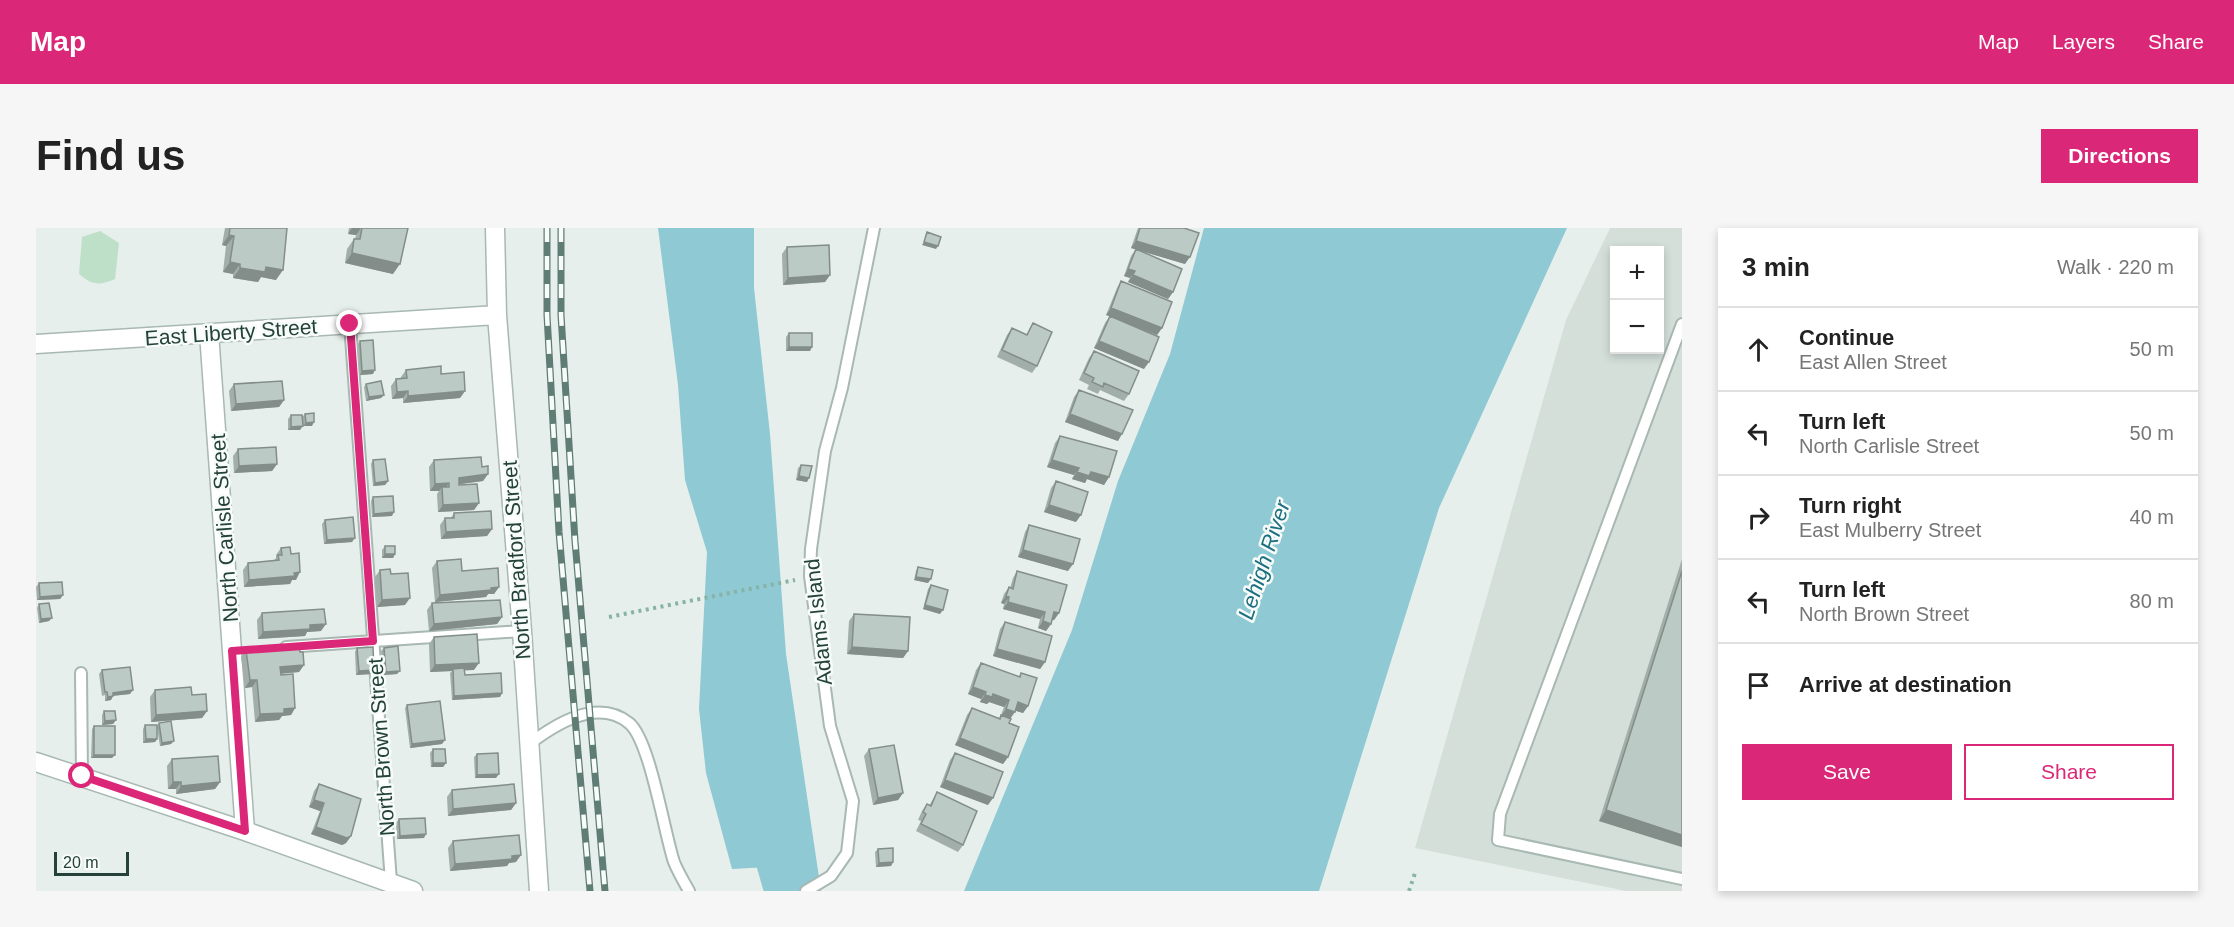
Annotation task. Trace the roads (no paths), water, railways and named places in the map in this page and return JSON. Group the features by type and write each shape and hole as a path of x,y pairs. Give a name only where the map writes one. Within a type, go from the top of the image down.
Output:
{"street":[{"name":"North Bradford Street","path":"495,228 497,315 522,631 539,891"},
{"name":"East Liberty Street","path":"36,344 497,315"},
{"name":"North Carlisle Street","path":"209,333 238,650 245,831"},
{"path":"36,762 245,831 412,891"}],"lane":[{"name":"Adams Island","path":"806,891 831,876 847,853 853,801 830,726 810,576 811,549 825,451 842,388 874,228"},
{"name":"North Brown Street","path":"350,324 391,882"},
{"path":"1682,324 1500,814 1498,840 1682,879"},
{"path":"279,647 522,631"},
{"path":"81,673 82,776"},
{"path":"528,745 556,724 589,714 612,715 629,723 642,743 675,865 689,891"}],"water":[{"path":"658,228 754,228 754,288 770,434 786,654 821,891 788,891 787,866 732,869 706,773 699,709 707,552 685,480 678,385"},
{"name":"Lehigh River","path":"1204,228 1567,228 1439,508 1319,891 964,891 1072,630 1118,481 1170,354"}],"waterway":[{"path":"757,810 772,839 787,891"}],"railway":[{"path":"547,228 547,315 559,532 590,891"},
{"path":"561,228 561,315 575,541 605,891"}]}
